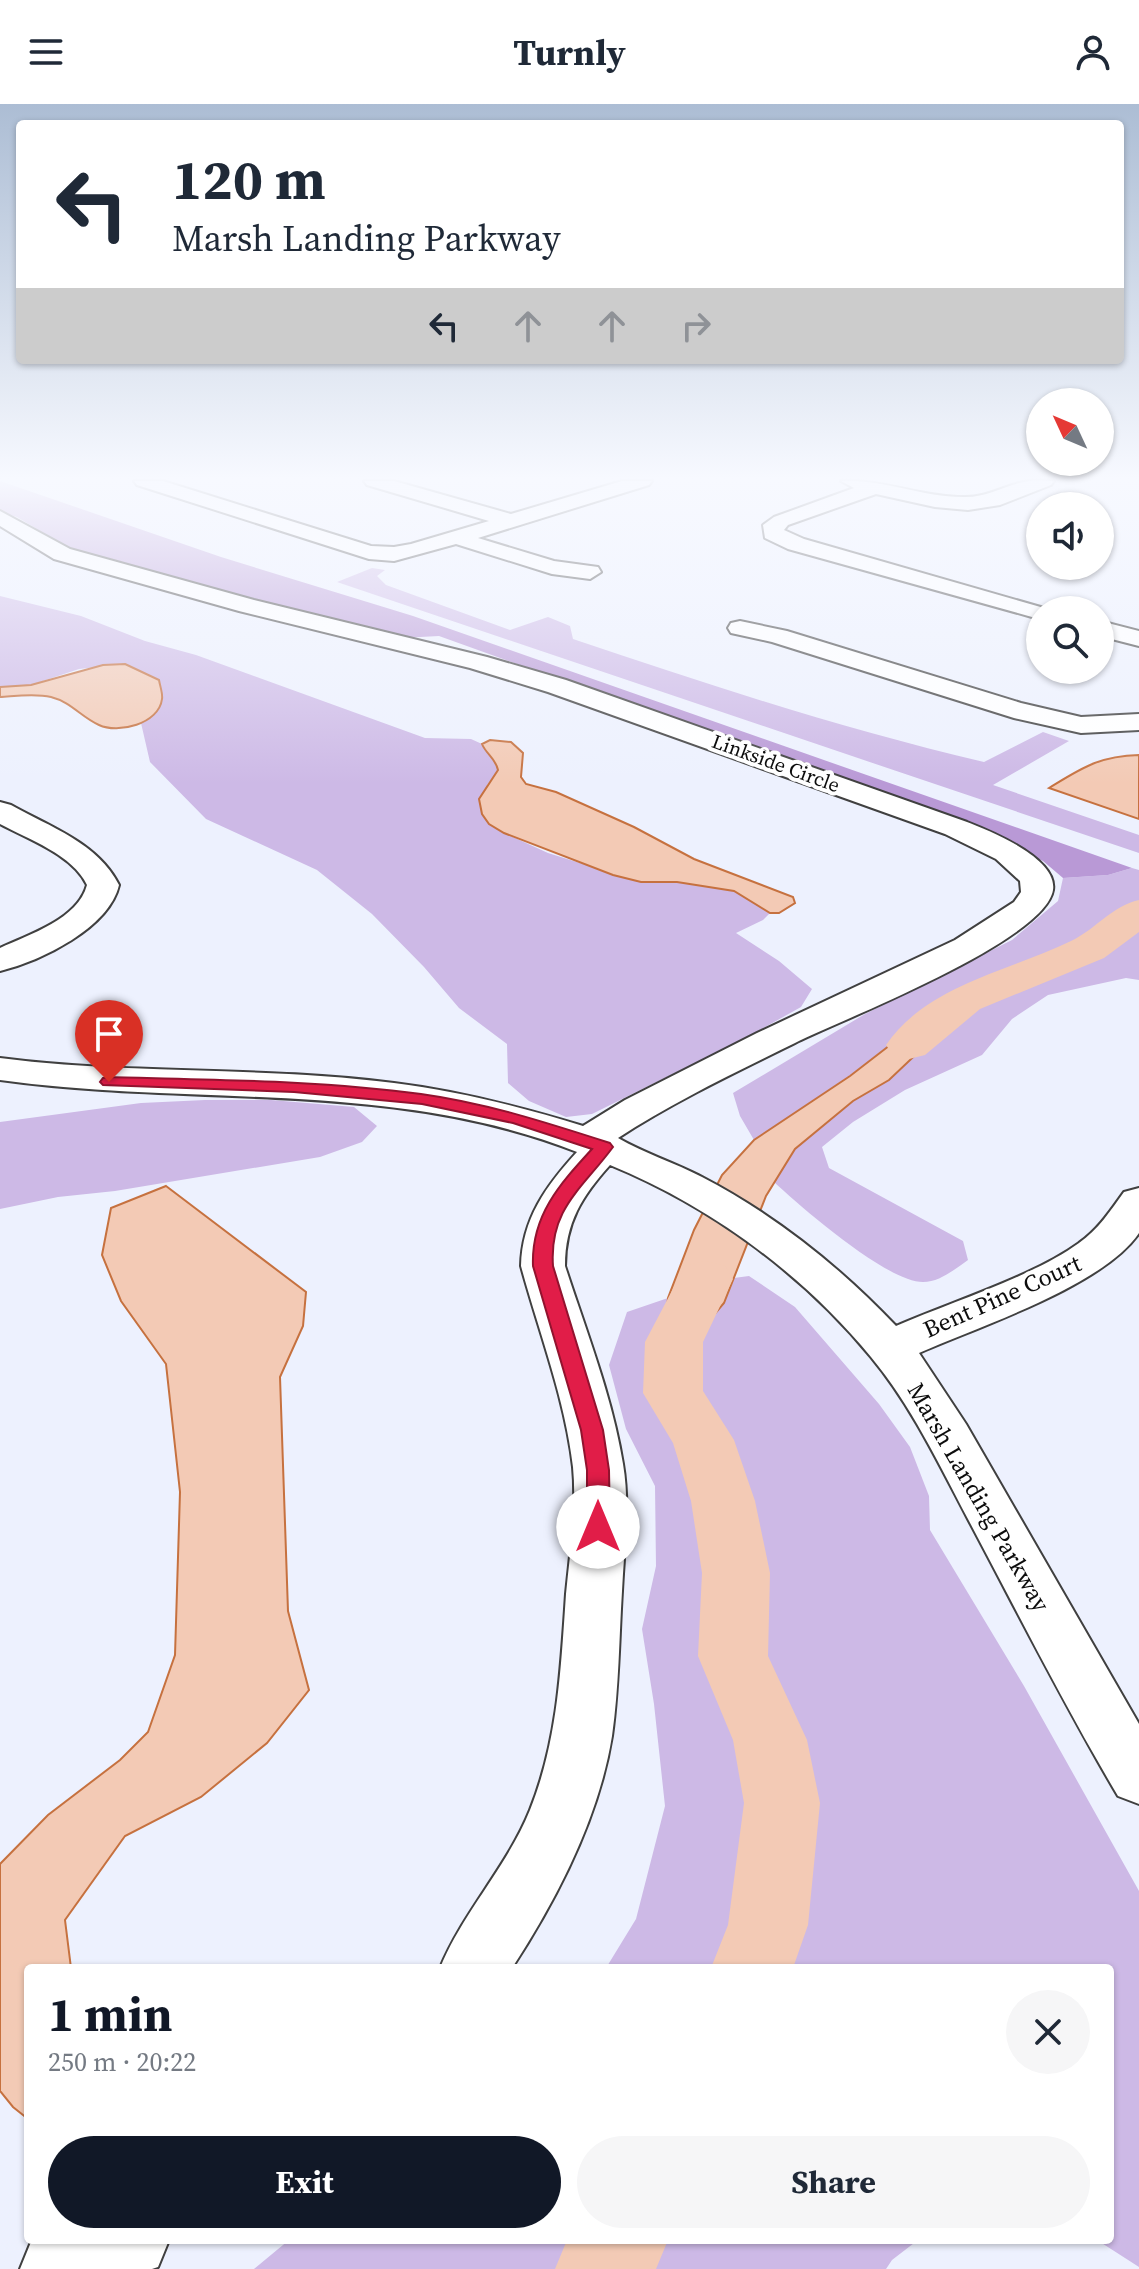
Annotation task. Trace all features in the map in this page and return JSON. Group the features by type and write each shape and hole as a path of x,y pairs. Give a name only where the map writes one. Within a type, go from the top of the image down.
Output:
{"street":[{"name":"Linkside Circle","path":"162,582 261,610 478,662 601,701 956,828 1004,851 1033,873 1037,882 1033,900 993,931 932,967 796,1028 627,1115 596,1144"},
{"path":"932,582 1026,608"},
{"path":"740,628 778,636 1014,710 1081,725 1139,722"},
{"path":"1114,632 1139,639"},
{"path":"0,811 86,862 103,881 103,893 89,913 70,926 0,961"},
{"name":"Marsh Landing Parkway","path":"0,1069 132,1083 371,1093 447,1103 517,1119 596,1144 695,1190 768,1238 842,1296 889,1347 931,1405 1139,1777"},
{"path":"476,1964 506,1921 561,1810 577,1756 587,1704 598,1527 598,1470 592,1430 543,1266 542,1243 547,1221 596,1144"},
{"name":"Bent Pine Court","path":"889,1347 1069,1270 1097,1252 1119,1230 1139,1201"},
{"path":"58,2269 121,2244"}],"shaded area":[{"path":"189,582 302,582 413,616 1132,868 1108,875 1063,878 1043,861 980,831 439,636 401,638"},
{"path":"337,582 383,582 510,630 548,617 570,626 573,639 675,673 880,735 984,762 1043,732 1069,741 993,785 1139,835 1139,853"},
{"path":"0,596 81,616 425,738 471,739 482,744 498,770 487,785 504,833 548,853 641,882 677,882 734,891 770,913 763,920 736,933 779,961 812,989 801,1007 592,1114 566,1117 529,1101 508,1083 507,1044 459,1008 372,914 317,870 206,819 150,762 141,723 159,705 159,680 125,664 79,669 31,685 0,687"},
{"path":"125,664 159,680 162,692 159,708 154,715 136,725 116,728 99,725 51,697 0,697 0,687 31,685 103,665"},
{"path":"490,740 511,742 523,753 521,777 526,784 556,792 634,827 694,859 793,897 795,903 779,913 770,913 734,891 677,882 641,882 613,875 504,833 489,824 482,814 479,799 498,770 482,744"},
{"path":"1139,755 1139,819 1049,788 1081,769 1102,761"},
{"path":"1132,868 1139,870 1139,980 1126,978 1048,995 1012,1019 982,1055 905,1090 853,1122 822,1147 829,1168 963,1241 968,1260 935,1280 923,1282 907,1279 845,1241 774,1182 795,1149 853,1101 889,1080 918,1051 946,1001 849,1076 754,1140 740,1116 733,1093 865,1014 1012,940 1058,901 1063,878 1108,875"},
{"path":"964,1000 966,1007 889,1080 853,1101 795,1149 766,1196 724,1303 702,1329 674,1342 666,1322 668,1298 694,1230 722,1175 754,1140 850,1076 947,1001"},
{"path":"271,1100 354,1107 377,1126 362,1142 320,1157 115,1191 58,1197 0,1209 0,1122 141,1103"},
{"path":"166,1186 306,1292 303,1326 280,1377 288,1611 309,1690 267,1743 201,1797 125,1836 65,1920 70,1964 24,1964 24,2116 0,2091 0,1864 48,1815 120,1760 148,1732 175,1655 180,1492 166,1364 121,1301 102,1255 111,1208"},
{"path":"749,1276 795,1307 879,1404 910,1447 929,1496 930,1530 1024,1686 1139,1891 1139,2267 1103,2244 1114,2244 1114,1964 608,1964 636,1919 665,1806 642,1629 656,1566 655,1486 626,1429 609,1365 627,1312 668,1298 666,1322 724,1303 734,1278"},
{"path":"284,2244 913,2244 892,2260 886,2269 254,2269"}],"waterway":[{"path":"909,1045 964,1000 1089,949 1139,912"},
{"path":"705,1279 674,1342 673,1393 703,1440 723,1501 736,1573 733,1656 770,1740 782,1803 768,1925 753,1964"},
{"path":"602,2269 618,2244"}],"route":[{"path":"109,1082 294,1087 422,1099 517,1119 604,1147 572,1182 547,1221 542,1243 543,1266 592,1430 598,1470 598,1527"}]}
